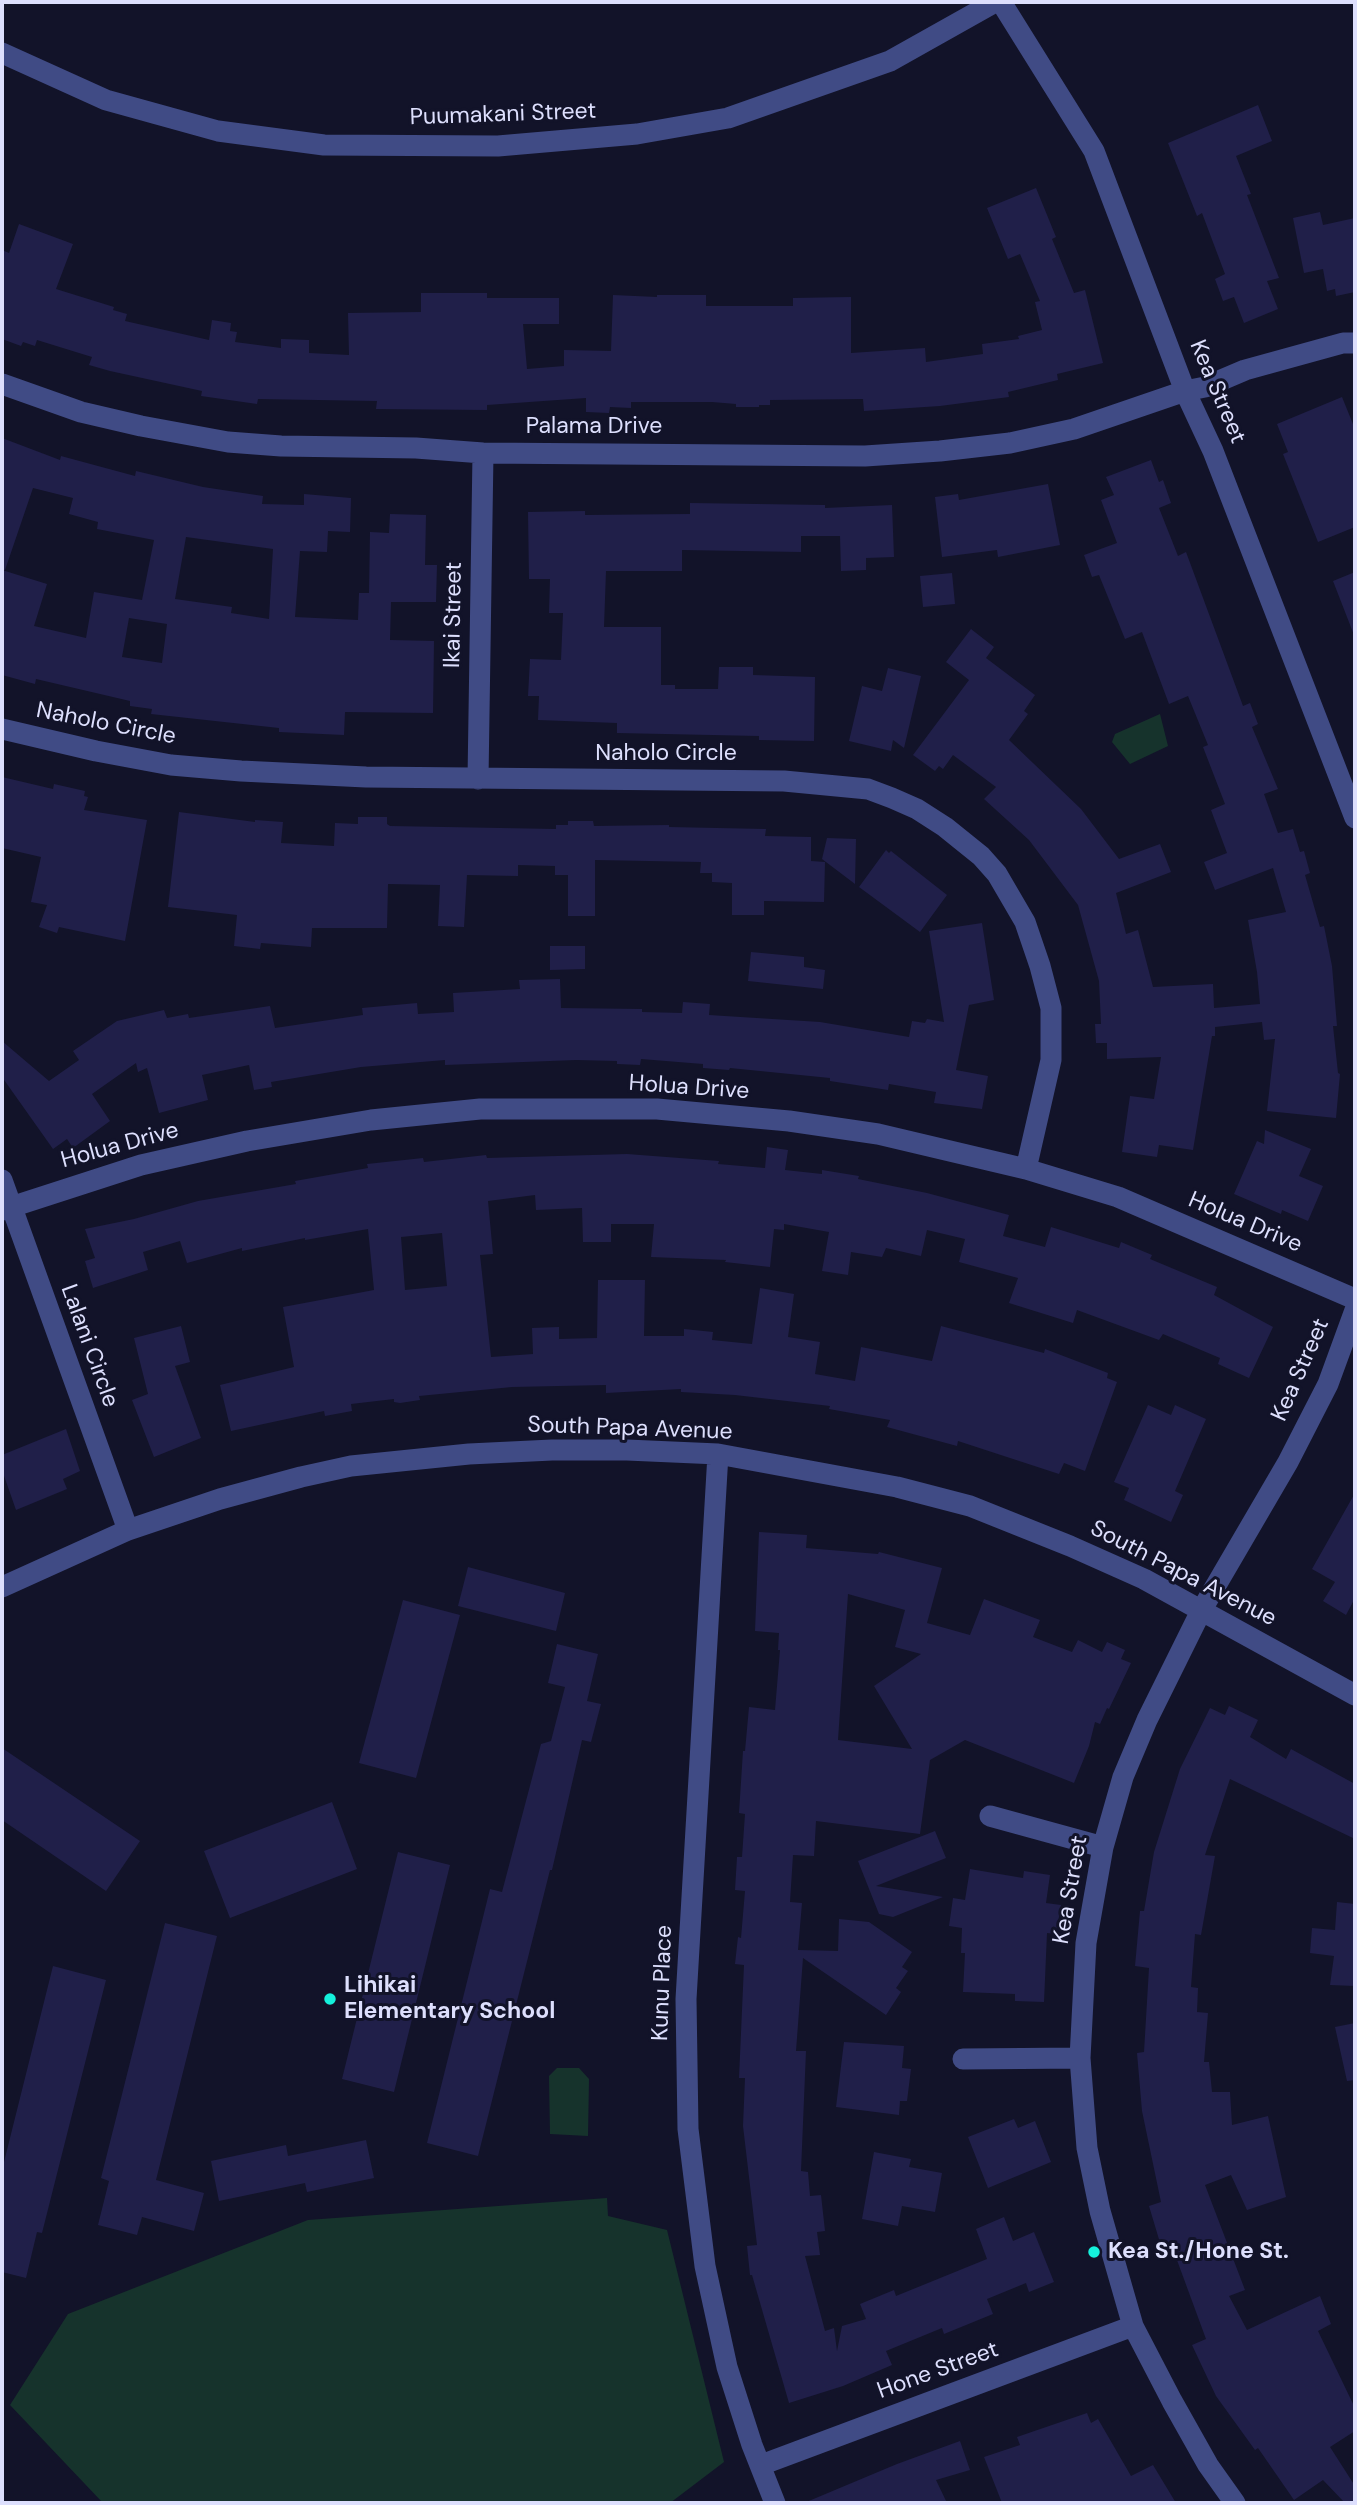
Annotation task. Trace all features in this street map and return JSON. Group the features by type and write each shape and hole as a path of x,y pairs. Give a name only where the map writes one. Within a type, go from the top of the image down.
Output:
{"street":[{"name":"Puumakani Street","path":"2,53 106,100 218,131 324,145 499,146 637,134 728,118 890,61 998,2"},
{"name":"Kea Street","path":"998,2 1094,151 1185,391 1213,451 1355,818"},
{"name":"Palama Drive","path":"2,384 81,412 228,442 281,446 416,448 483,453 865,456 1010,443 1074,429 1185,391 1205,387 1245,370 1343,343 1355,343"},
{"name":"Ikai Street","path":"478,779 483,453"},
{"name":"Naholo Circle","path":"2,729 171,765 319,776 784,781 868,789 917,809 981,856 997,874 1025,922 1040,965 1051,1008 1051,1060 1026,1169"},
{"name":"Holua Drive","path":"6,1208 141,1165 247,1141 371,1120 480,1109 657,1110 789,1121 878,1134 1026,1169 1118,1197 1355,1299"},
{"name":"Lalani Circle","path":"2,1180 6,1208 128,1530"},
{"name":"Kea Street","path":"1235,2503 1208,2465 1133,2326 1100,2211 1087,2148 1080,2058 1086,1943 1103,1847 1123,1777 1147,1720 1201,1611 1300,1440 1328,1384 1355,1310"},
{"name":"South Papa Avenue","path":"2,1587 128,1530 220,1499 351,1466 469,1454 552,1450 718,1454 897,1486 970,1506 1144,1579 1355,1695"},
{"name":"Kunu Place","path":"718,1454 686,1999 688,2129 698,2217 727,2367 775,2503"},
{"path":"990,1816 1103,1847"},
{"path":"963,2059 1080,2058"},
{"name":"Hone Street","path":"761,2465 1133,2326"}],"green space":[{"path":"1160,714 1168,746 1130,764 1112,742 1115,734"},
{"path":"557,2068 579,2068 589,2079 588,2136 550,2134 549,2076"},
{"path":"607,2198 608,2216 667,2230 724,2462 670,2503 103,2503 10,2405 68,2314 308,2220"}],"building":[{"path":"1258,105 1272,141 1236,156 1251,194 1247,195 1279,278 1267,281 1278,309 1244,323 1234,297 1223,301 1215,279 1225,274 1202,213 1197,216 1168,143"},
{"path":"1036,188 1056,237 1052,239 1074,293 1085,290 1103,363 1057,374 1058,380 1008,392 1009,397 940,406 864,411 863,399 770,400 770,405 759,407 736,407 736,404 712,402 631,402 631,408 610,407 609,413 586,412 586,398 487,405 487,410 376,409 377,401 258,399 257,404 201,396 202,391 89,365 92,357 37,340 35,346 23,342 21,346 2,339 2,250 9,253 19,224 73,244 56,289 114,307 113,310 127,314 125,321 209,340 212,320 231,323 230,331 237,332 235,342 281,348 281,339 309,340 309,353 349,355 348,313 421,312 421,293 487,293 487,298 559,298 559,324 523,324 527,369 564,366 564,350 611,351 613,295 706,295 706,306 793,306 793,298 851,297 851,353 925,348 926,362 983,354 982,344 1019,339 1018,336 1042,330 1035,302 1040,301 1020,254 1008,259 987,208"},
{"path":"1320,212 1323,225 1355,218 1355,292 1336,296 1335,289 1327,291 1323,269 1304,273 1293,218"},
{"path":"1342,397 1355,429 1355,527 1318,542 1283,454 1288,452 1277,424"},
{"path":"2,438 60,460 61,456 135,476 136,471 203,487 263,496 262,504 304,505 304,494 351,498 350,532 328,531 327,552 300,551 295,617 358,620 359,593 369,593 370,532 389,533 390,514 426,515 425,565 437,565 436,602 391,602 390,640 434,641 433,713 345,712 344,735 279,732 279,728 151,714 152,709 130,706 130,701 36,679 35,684 2,675 2,570 47,584 34,626 86,638 94,592 142,600 154,540 97,529 98,522 69,514 73,498 33,488 5,570 2,569","holes":["186,537 273,549 269,619 231,613 232,607 175,599","129,618 167,624 162,663 122,657"]},
{"path":"1151,460 1159,482 1163,480 1171,503 1159,508 1178,556 1186,552 1243,706 1250,703 1258,724 1252,727 1278,789 1264,794 1278,833 1293,829 1300,852 1304,851 1310,873 1305,875 1320,927 1324,926 1332,966 1337,1026 1333,1026 1340,1074 1336,1118 1267,1111 1275,1039 1264,1040 1262,1022 1215,1027 1193,1150 1159,1145 1157,1157 1122,1152 1130,1096 1154,1099 1161,1057 1107,1059 1107,1043 1096,1043 1095,1024 1101,1024 1099,981 1078,905 1029,840 984,799 996,787 953,755 943,769 939,766 935,771 913,755 969,680 946,662 971,629 994,647 986,658 1035,695 1024,711 1028,714 1009,740 1081,809 1119,859 1160,844 1171,872 1116,893 1126,934 1138,930 1153,987 1213,984 1214,1008 1260,1004 1248,920 1286,912 1273,868 1215,890 1204,862 1227,853 1211,810 1225,804 1203,747 1208,745 1188,696 1169,704 1142,632 1125,639 1099,575 1092,577 1084,555 1117,543 1101,500 1114,495 1106,477"},
{"path":"1048,484 1060,545 998,557 997,550 942,557 935,497 958,494 959,500"},
{"path":"690,503 825,505 825,508 892,505 894,557 866,558 866,570 841,571 840,536 801,536 801,552 682,550 682,571 606,571 604,627 661,627 661,685 675,685 675,689 718,689 719,667 753,667 753,675 815,677 814,741 759,740 759,736 617,733 617,723 538,720 539,696 528,696 530,659 561,660 563,613 549,613 550,579 529,579 528,512 585,511 585,515 690,514"},
{"path":"1355,572 1355,635 1354,635 1333,581"},
{"path":"952,573 955,604 923,607 920,576"},
{"path":"888,668 921,676 904,748 893,740 891,751 849,741 862,686 882,691"},
{"path":"2,777 53,789 54,784 85,791 84,796 88,797 84,810 147,820 125,941 59,927 57,933 39,927 47,905 31,902 41,857 2,848"},
{"path":"179,812 255,822 283,822 281,843 334,846 335,823 358,824 358,817 387,817 387,824 390,826 556,829 556,825 568,825 568,821 593,821 594,826 669,825 766,829 765,836 811,837 811,861 825,862 824,902 764,901 764,915 732,915 732,883 712,882 712,873 700,873 701,862 595,860 595,916 568,916 568,875 555,875 555,866 518,865 518,876 467,875 464,927 438,926 440,885 388,884 387,928 312,928 311,947 261,943 260,949 234,946 237,915 168,907"},
{"path":"827,838 856,839 855,884 822,859"},
{"path":"886,850 889,853 891,851 947,895 920,932 859,887"},
{"path":"982,923 994,1000 969,1005 956,1070 988,1076 982,1109 934,1103 936,1092 889,1084 888,1090 830,1081 830,1078 730,1068 703,1068 703,1064 641,1059 640,1065 617,1064 617,1061 576,1060 445,1065 445,1060 361,1067 271,1082 272,1087 254,1090 249,1065 202,1075 208,1100 159,1113 147,1068 138,1072 136,1063 92,1094 110,1121 73,1148 67,1139 53,1149 2,1077 2,1041 49,1081 79,1060 73,1051 117,1021 164,1010 167,1018 188,1014 189,1018 270,1006 275,1028 363,1015 362,1008 417,1003 418,1014 454,1012 453,993 520,989 519,980 560,979 561,1008 642,1009 642,1012 682,1013 683,1002 710,1004 709,1015 820,1022 909,1037 912,1021 925,1023 927,1019 944,1022 929,931"},
{"path":"550,946 585,946 585,969 550,970"},
{"path":"751,952 804,957 804,967 825,970 823,989 748,981"},
{"path":"1265,1130 1311,1149 1299,1176 1323,1186 1308,1221 1282,1210 1281,1214 1234,1194 1257,1141 1264,1144"},
{"path":"767,1147 788,1150 785,1170 822,1174 822,1170 859,1176 858,1179 927,1193 1009,1215 1003,1236 1045,1247 1051,1227 1119,1248 1121,1242 1152,1255 1150,1259 1217,1287 1214,1295 1273,1327 1249,1378 1218,1364 1220,1358 1163,1334 1159,1340 1077,1310 1073,1323 1009,1303 1018,1278 959,1262 965,1239 927,1230 921,1256 886,1248 882,1257 851,1252 848,1275 822,1271 829,1232 784,1224 784,1230 774,1229 770,1267 725,1262 726,1260 651,1257 654,1224 611,1224 611,1242 583,1242 582,1208 536,1210 535,1195 488,1201 493,1254 480,1255 491,1357 533,1354 532,1328 559,1327 559,1339 597,1338 598,1280 645,1280 644,1336 684,1336 684,1329 713,1332 712,1340 752,1344 760,1288 794,1294 788,1337 820,1342 815,1374 855,1381 861,1347 932,1361 941,1326 1044,1353 1045,1349 1108,1373 1107,1378 1117,1382 1085,1471 1064,1463 1059,1474 958,1441 957,1446 887,1427 890,1420 829,1409 830,1406 681,1392 681,1389 606,1393 606,1385 512,1387 419,1396 420,1400 400,1403 394,1402 394,1399 351,1404 352,1411 325,1416 324,1411 231,1431 220,1385 294,1367 283,1307 374,1290 368,1229 242,1251 242,1248 187,1263 180,1241 143,1252 148,1270 93,1288 85,1261 95,1258 85,1229 198,1201 368,1168 367,1164 423,1158 424,1162 486,1155 487,1158 627,1154 719,1161 718,1164 765,1168","holes":["442,1233 447,1286 405,1290 401,1237"]},
{"path":"181,1326 190,1362 175,1366 201,1438 154,1457 132,1400 148,1394 134,1338"},
{"path":"1148,1405 1171,1415 1175,1405 1206,1419 1175,1491 1183,1495 1171,1522 1124,1500 1129,1488 1114,1482"},
{"path":"66,1429 80,1471 63,1479 67,1489 16,1510 2,1470 2,1455"},
{"path":"1355,1493 1355,1598 1346,1615 1323,1601 1335,1582 1312,1569"},
{"path":"759,1532 807,1535 806,1548 879,1552 942,1568 927,1623 970,1635 984,1599 1040,1620 1033,1637 1072,1652 1078,1640 1102,1652 1107,1642 1125,1650 1121,1659 1131,1663 1100,1724 1095,1722 1089,1746 1074,1783 965,1740 930,1760 920,1834 816,1821 814,1856 793,1855 790,1902 802,1903 798,1950 838,1951 839,1919 869,1922 912,1952 902,1967 908,1971 896,1988 901,1992 886,2015 803,1958 796,2051 806,2051 801,2171 808,2172 810,2196 821,2195 825,2231 817,2232 820,2255 805,2256 825,2331 834,2328 837,2351 842,2326 866,2319 860,2304 894,2290 896,2296 987,2259 976,2229 1004,2217 1013,2241 1034,2232 1054,2282 1029,2292 1026,2283 987,2299 993,2314 944,2334 942,2328 886,2351 892,2365 843,2386 789,2403 750,2275 747,2246 757,2245 743,2126 745,2078 739,2078 744,1965 735,1964 738,1937 741,1938 745,1891 735,1890 737,1857 742,1857 745,1814 739,1813 743,1751 749,1707 775,1710 780,1650 779,1633 755,1631","holes":["848,1594 905,1610 895,1647 921,1654 874,1686 912,1749 838,1740"]},
{"path":"468,1567 565,1593 556,1631 458,1606"},
{"path":"403,1600 460,1615 416,1778 359,1763"},
{"path":"557,1644 598,1654 587,1701 601,1704 591,1742 582,1740 552,1870 478,2156 427,2143 490,1889 502,1892 541,1744 551,1741 565,1687 548,1683"},
{"path":"1229,1706 1258,1720 1250,1737 1286,1759 1291,1749 1355,1784 1355,1839 1230,1779 1205,1855 1215,1856 1201,1935 1195,1934 1191,1987 1198,1988 1197,2012 1208,2013 1204,2062 1209,2062 1212,2092 1230,2092 1232,2125 1268,2116 1286,2197 1247,2210 1231,2175 1205,2185 1245,2290 1229,2296 1247,2330 1320,2296 1331,2324 1318,2331 1355,2408 1355,2431 1330,2447 1355,2486 1355,2503 1345,2503 1323,2480 1294,2500 1258,2448 1255,2450 1216,2396 1192,2345 1206,2339 1174,2252 1164,2256 1149,2206 1161,2202 1142,2111 1137,2053 1144,2052 1149,1968 1135,1966 1140,1911 1144,1911 1154,1852 1180,1769 1210,1708 1225,1715"},
{"path":"2,1748 140,1841 106,1891 2,1820"},
{"path":"332,1802 357,1869 230,1918 204,1851"},
{"path":"935,1831 946,1858 876,1886 943,1897 893,1917 879,1914 858,1861"},
{"path":"398,1852 450,1865 394,2092 342,2079"},
{"path":"970,1869 1023,1878 1024,1871 1050,1875 1046,1903 1061,1905 1056,1934 1047,1933 1044,2002 1015,2001 1015,1994 963,1992 965,1953 961,1953 962,1928 949,1926 953,1898 965,1900"},
{"path":"1337,1902 1355,1904 1355,1986 1330,1985 1334,1956 1310,1953 1312,1928 1335,1930"},
{"path":"165,1923 217,1936 156,2180 204,2193 194,2231 142,2217 137,2235 98,2225 109,2181 101,2178"},
{"path":"53,1966 106,1980 42,2233 37,2232 26,2278 2,2272 2,2170"},
{"path":"1355,2023 1355,2080 1347,2081 1335,2027"},
{"path":"844,2042 904,2046 902,2068 911,2069 907,2101 900,2101 899,2115 836,2107"},
{"path":"1014,2119 1018,2128 1035,2121 1051,2162 988,2188 968,2137"},
{"path":"366,2140 374,2178 307,2192 305,2183 219,2201 211,2161 286,2145 288,2156"},
{"path":"874,2152 911,2159 909,2167 942,2173 935,2212 902,2206 898,2226 862,2219"},
{"path":"1087,2413 1091,2423 1098,2419 1131,2476 1153,2465 1176,2503 1002,2503 984,2457 1020,2445 1017,2437"},
{"path":"960,2441 970,2470 936,2480 947,2503 804,2503 897,2464"}],"place":[{"name":"Lihikai Elementary School","path":"330,1999"},
{"name":"Kea St./Hone St.","path":"1094,2252"}]}
